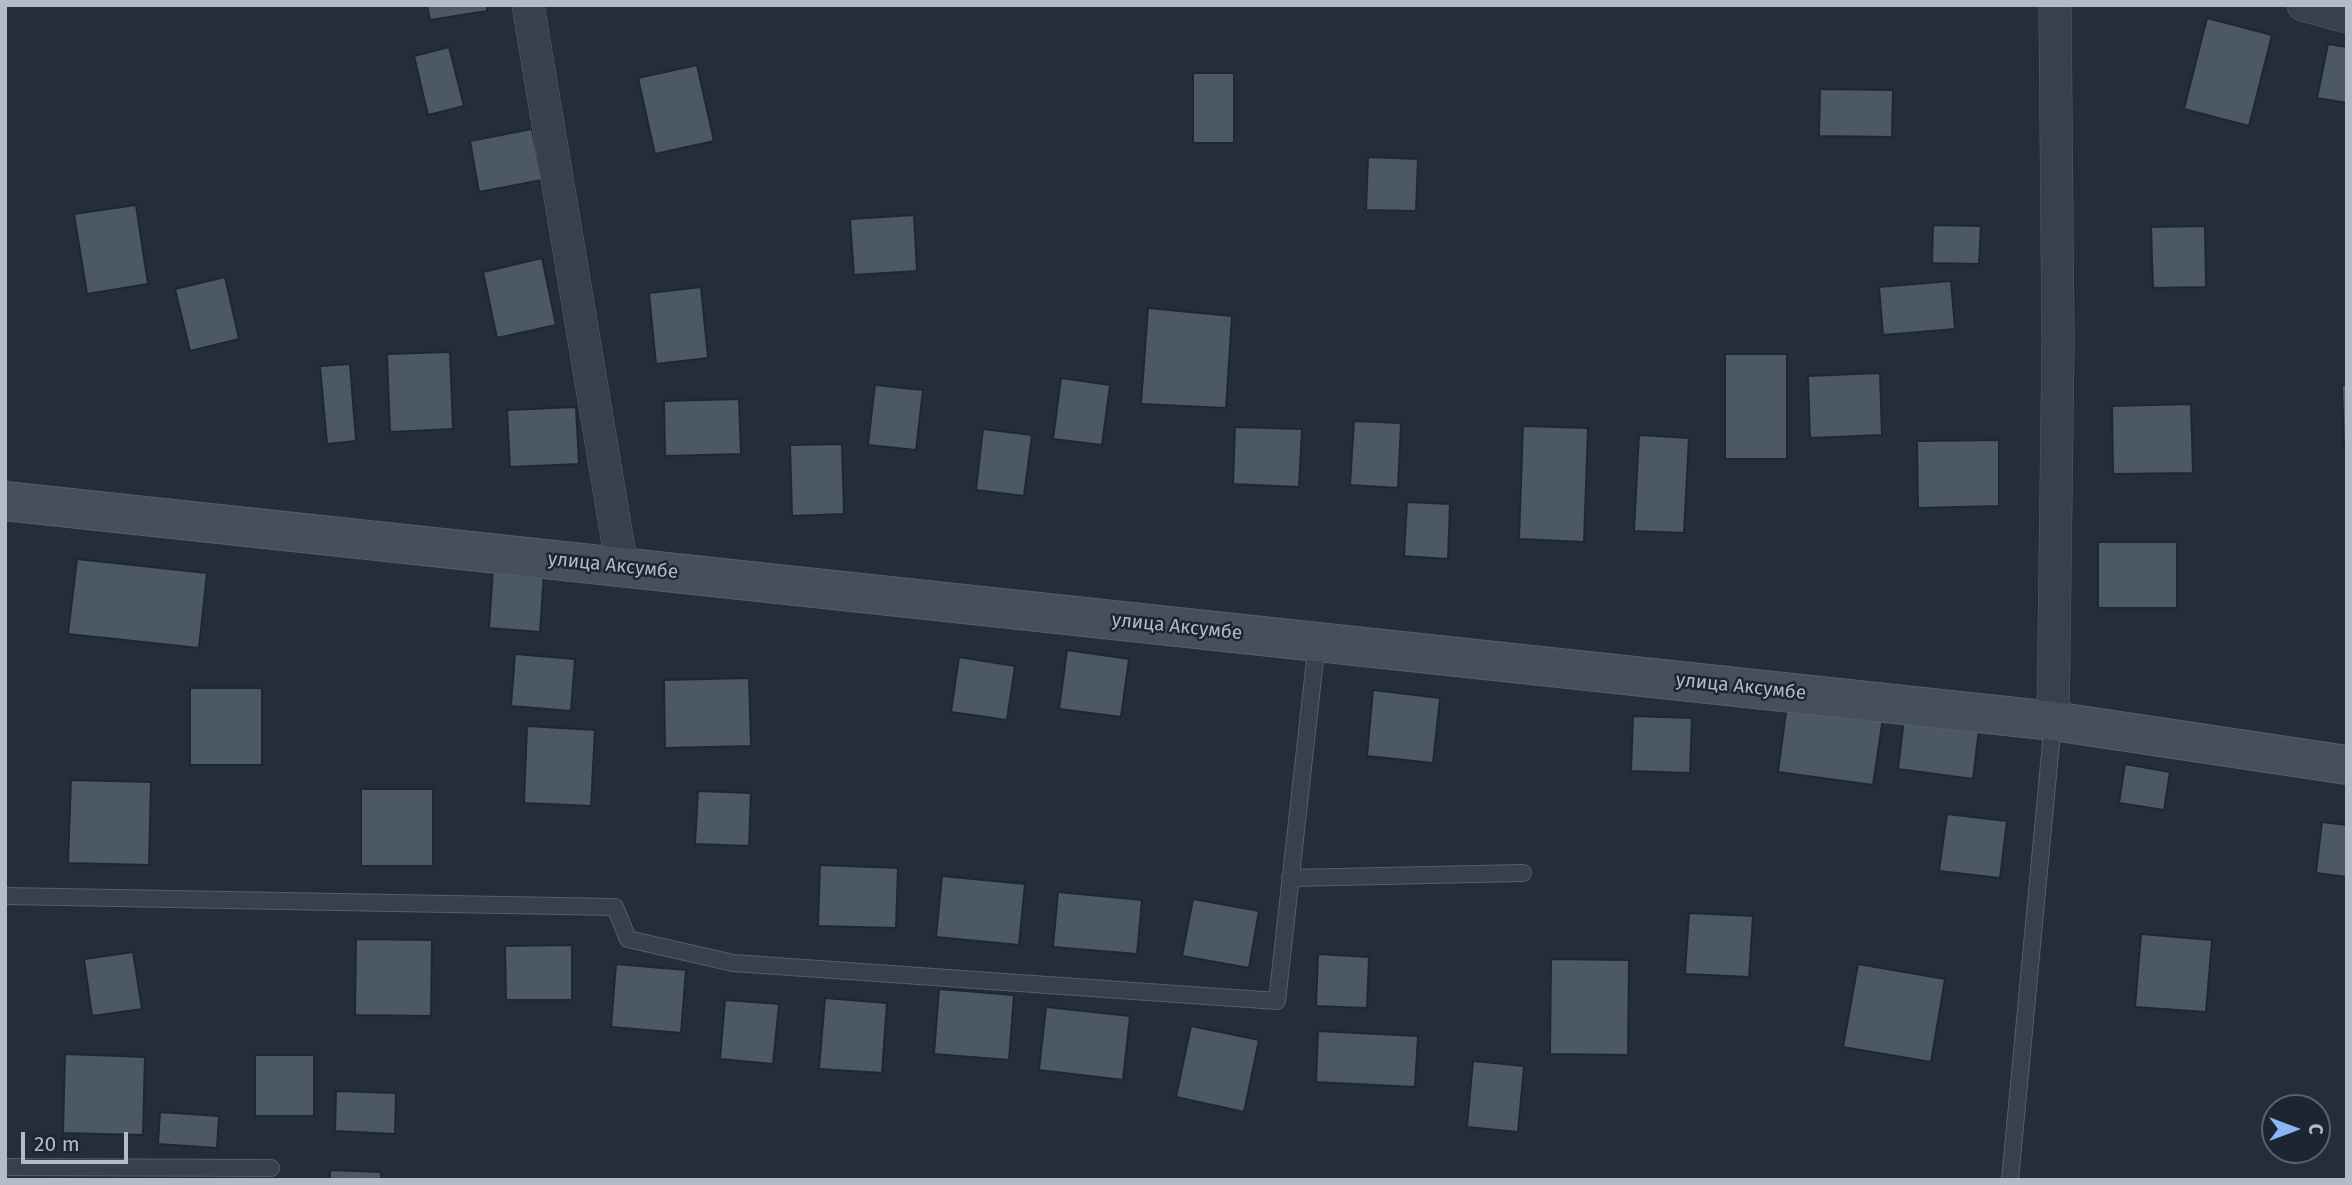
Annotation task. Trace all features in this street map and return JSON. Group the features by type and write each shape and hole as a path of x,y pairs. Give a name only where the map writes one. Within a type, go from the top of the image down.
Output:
{"main road":[{"name":"улица Аксумбе","path":"5,501 2053,721 2347,765"}],"street":[{"path":"528,5 622,567"},
{"path":"2053,721 2058,342 2055,5"},
{"path":"2303,5 2347,16"}],"lane":[{"path":"5,896 615,907 628,939 733,963 1277,1001 1317,642"},
{"path":"2010,1180 2053,721"},
{"path":"1290,878 1523,873"},
{"path":"5,1167 22,1173 271,1168"}],"building":[{"path":"427,5 487,5 487,11 430,20"},
{"path":"2207,18 2272,35 2249,126 2184,109"},
{"path":"2328,44 2347,47 2347,103 2317,98"},
{"path":"449,47 464,106 428,115 414,56"},
{"path":"697,65 714,141 655,154 638,78"},
{"path":"1193,73 1234,73 1234,143 1193,143"},
{"path":"1820,89 1893,90 1892,137 1819,136"},
{"path":"532,129 542,180 479,192 470,141"},
{"path":"1368,157 1418,159 1416,211 1366,210"},
{"path":"136,205 148,284 87,294 74,214"},
{"path":"914,215 917,271 854,275 850,219"},
{"path":"1933,225 1981,226 1979,264 1932,263"},
{"path":"2205,226 2206,287 2153,288 2151,227"},
{"path":"542,258 556,325 497,338 483,272"},
{"path":"225,277 239,339 190,351 175,289"},
{"path":"1951,281 1955,329 1883,335 1879,287"},
{"path":"701,287 708,358 656,364 649,293"},
{"path":"1148,308 1232,316 1226,408 1141,404"},
{"path":"450,352 453,429 390,432 387,354"},
{"path":"1725,354 1787,354 1787,459 1725,459"},
{"path":"350,364 356,441 327,444 320,366"},
{"path":"1880,373 1882,435 1810,438 1808,376"},
{"path":"1061,378 1110,385 1102,445 1053,439"},
{"path":"875,385 923,390 916,450 868,445"},
{"path":"2342,385 2347,385 2347,447 2344,447"},
{"path":"739,399 741,454 665,456 664,401"},
{"path":"2191,404 2193,473 2113,474 2112,406"},
{"path":"576,407 579,464 510,467 507,410"},
{"path":"1354,421 1401,423 1398,488 1350,485"},
{"path":"1523,426 1588,428 1584,542 1519,539"},
{"path":"1235,427 1302,429 1299,487 1233,484"},
{"path":"983,429 1032,435 1024,496 976,490"},
{"path":"1639,435 1689,438 1684,533 1634,531"},
{"path":"1999,440 1999,506 1918,508 1917,441"},
{"path":"842,444 844,514 792,516 790,445"},
{"path":"1407,502 1450,504 1448,559 1404,556"},
{"path":"2098,542 2177,542 2177,608 2098,608"},
{"path":"77,559 207,573 199,648 68,634"},
{"path":"493,570 544,574 540,632 489,628"},
{"path":"1067,650 1129,659 1121,717 1059,709"},
{"path":"515,654 575,659 571,711 511,706"},
{"path":"959,657 1015,666 1007,720 951,712"},
{"path":"749,678 751,746 665,748 664,680"},
{"path":"190,688 262,688 262,765 190,765"},
{"path":"1373,690 1440,698 1433,763 1367,756"},
{"path":"1787,705 1883,718 1873,785 1778,772"},
{"path":"1633,716 1692,718 1690,773 1631,771"},
{"path":"1904,719 1979,729 1973,779 1898,769"},
{"path":"527,726 595,730 591,806 524,803"},
{"path":"2125,764 2170,772 2164,810 2119,803"},
{"path":"71,780 151,782 149,865 68,863"},
{"path":"361,789 433,789 433,866 361,866"},
{"path":"698,791 751,793 749,846 695,844"},
{"path":"1947,814 2007,821 2000,878 1939,871"},
{"path":"2322,822 2347,825 2347,877 2316,873"},
{"path":"820,865 898,868 896,928 818,926"},
{"path":"942,876 1025,884 1019,945 936,937"},
{"path":"1058,892 1142,900 1137,954 1053,947"},
{"path":"1193,899 1259,911 1249,968 1182,956"},
{"path":"1689,913 1753,916 1749,977 1685,974"},
{"path":"2141,934 2212,940 2206,1012 2135,1007"},
{"path":"356,939 432,940 431,1016 355,1015"},
{"path":"572,945 572,1000 506,1000 505,946"},
{"path":"133,952 142,1009 92,1016 84,959"},
{"path":"1318,954 1369,957 1367,1008 1316,1006"},
{"path":"1551,959 1629,960 1628,1055 1550,1054"},
{"path":"616,964 686,970 681,1033 611,1027"},
{"path":"1858,964 1945,979 1931,1062 1843,1047"},
{"path":"939,989 1014,995 1009,1060 934,1054"},
{"path":"825,998 887,1003 882,1073 819,1069"},
{"path":"725,1000 779,1004 773,1064 720,1059"},
{"path":"1046,1007 1130,1016 1123,1080 1039,1070"},
{"path":"1191,1026 1259,1040 1244,1112 1176,1097"},
{"path":"1318,1031 1418,1036 1415,1087 1316,1082"},
{"path":"65,1054 145,1057 143,1135 63,1133"},
{"path":"255,1055 314,1055 314,1116 255,1116"},
{"path":"1473,1061 1524,1066 1518,1132 1467,1127"},
{"path":"336,1091 396,1093 395,1134 335,1131"},
{"path":"160,1112 219,1116 217,1148 158,1144"},
{"path":"330,1170 381,1172 381,1180 330,1180"}]}
